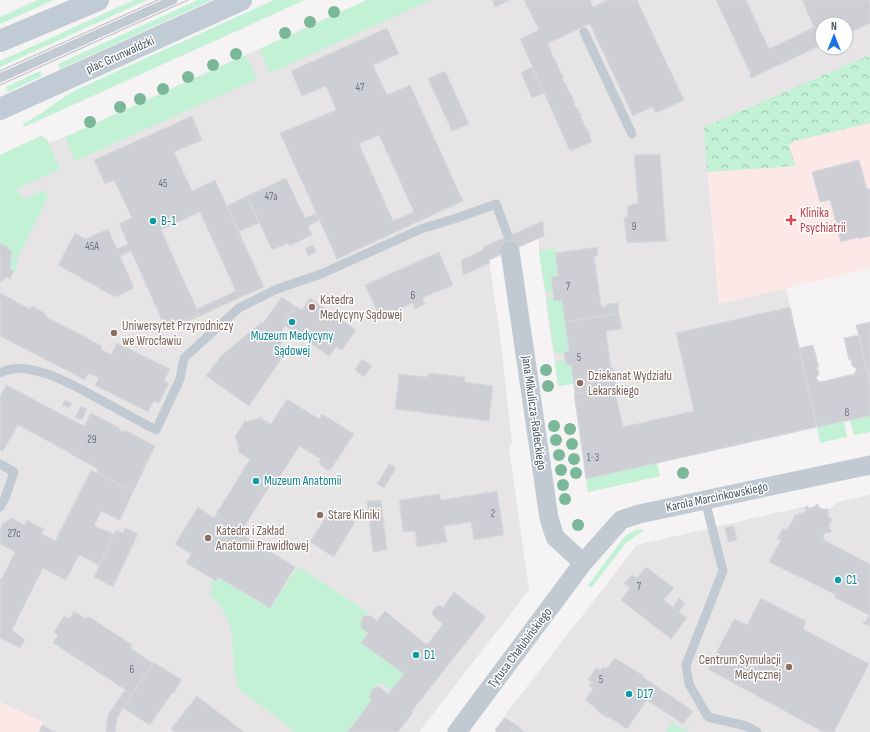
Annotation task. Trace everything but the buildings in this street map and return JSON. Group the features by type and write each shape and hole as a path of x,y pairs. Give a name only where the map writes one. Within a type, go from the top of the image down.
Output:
{"main road":[{"path":"0,41 98,0"},
{"name":"plac Grunwaldzki","path":"0,109 241,0"}],"street":[{"name":"Jana Mikulicza-Radeckiego","path":"509,243 549,518 555,537 583,563"},
{"name":"Karola Marcinkowskiego","path":"583,563 621,520 639,514 870,465"},
{"name":"Tytusa Chałubińskiego","path":"457,732 583,563"}],"lane":[{"path":"0,78 173,0"},
{"path":"584,32 632,134"},
{"path":"0,373 4,371 21,369 41,372 64,380 156,430 180,379 184,358 239,308 277,289 321,274 421,229 496,204 509,243"},
{"path":"0,464 14,472 5,498 0,507"},
{"path":"704,500 723,571 686,666 689,684 708,717 746,726 757,732"}],"shaded area":[{"path":"367,0 870,0 870,55 704,128 719,304 786,288 817,427 657,463 660,476 588,492 574,384 558,386 539,251 539,238 489,260 500,336 512,443 509,448 529,590 419,732 39,732 42,725 0,702 0,155 41,136 47,139 49,143"},
{"name":"Klinika Psychiatrii","path":"870,55 870,268 804,284 793,285 793,287 719,304 704,127"},
{"path":"870,495 870,732 525,732 505,715 637,545 807,506 809,508 815,506 816,504 825,510 826,508 829,510 837,502"},
{"path":"0,702 43,722 39,732 0,732"}],"green space":[{"path":"38,0 54,0 0,24 0,17"},
{"path":"134,0 147,0 0,67 0,61"},
{"path":"198,0 212,0 60,69 58,64"},
{"path":"274,0 305,0 24,127 23,124 78,89"},
{"path":"367,0 431,0 270,73 260,49"},
{"path":"246,55 257,79 75,161 65,137"},
{"path":"870,55 870,123 799,140 789,144 795,166 707,172 704,127"},
{"path":"40,71 42,76 8,92 6,87"},
{"path":"41,136 47,139 60,169 16,189 24,200 44,190 48,197 19,255 15,272 10,270 11,255 13,252 0,243 0,155"},
{"path":"555,248 558,276 551,277 553,292 548,293 545,290 539,251"},
{"path":"554,297 562,300 569,351 565,352 565,355 554,352 546,300"},
{"path":"565,359 566,365 571,365 574,384 558,386 555,363"},
{"path":"870,416 870,432 854,435 850,420"},
{"path":"844,421 847,437 820,443 817,427"},
{"path":"657,463 660,476 588,492 586,479"},
{"path":"641,529 643,531 626,543 591,588 588,585 625,536"},
{"path":"298,567 371,614 366,614 362,619 363,625 370,630 363,640 407,671 393,691 383,684 377,684 373,690 376,697 349,732 296,732 238,688 234,670 232,632 222,608 210,594 212,587 209,584 213,579 218,581 221,577 270,608"},
{"path":"672,722 685,731 691,722 687,732 666,732"}],"tram line":[{"path":"0,71 158,0"},
{"path":"0,85 188,0"}],"place":[{"name":"Klinika Psychiatrii","path":"791,220"},
{"name":"B-1","path":"153,221"},
{"name":"Katedra Medycyny Sądowej","path":"312,307"},
{"name":"Muzeum Medycyny Sądowej","path":"292,322"},
{"name":"Uniwersytet Przyrodniczy we Wrocławiu","path":"114,333"},
{"name":"Dziekanat Wydziału Lekarskiego","path":"580,383"},
{"name":"Muzeum Anatomii","path":"256,481"},
{"name":"Stare Kliniki","path":"320,515"},
{"name":"Katedra i Zakład Anatomii Prawidłowej","path":"208,538"},
{"name":"C1","path":"838,580"},
{"name":"D1","path":"416,655"},
{"name":"Centrum Symulacji Medycznej","path":"789,667"},
{"name":"D17","path":"629,694"}]}
